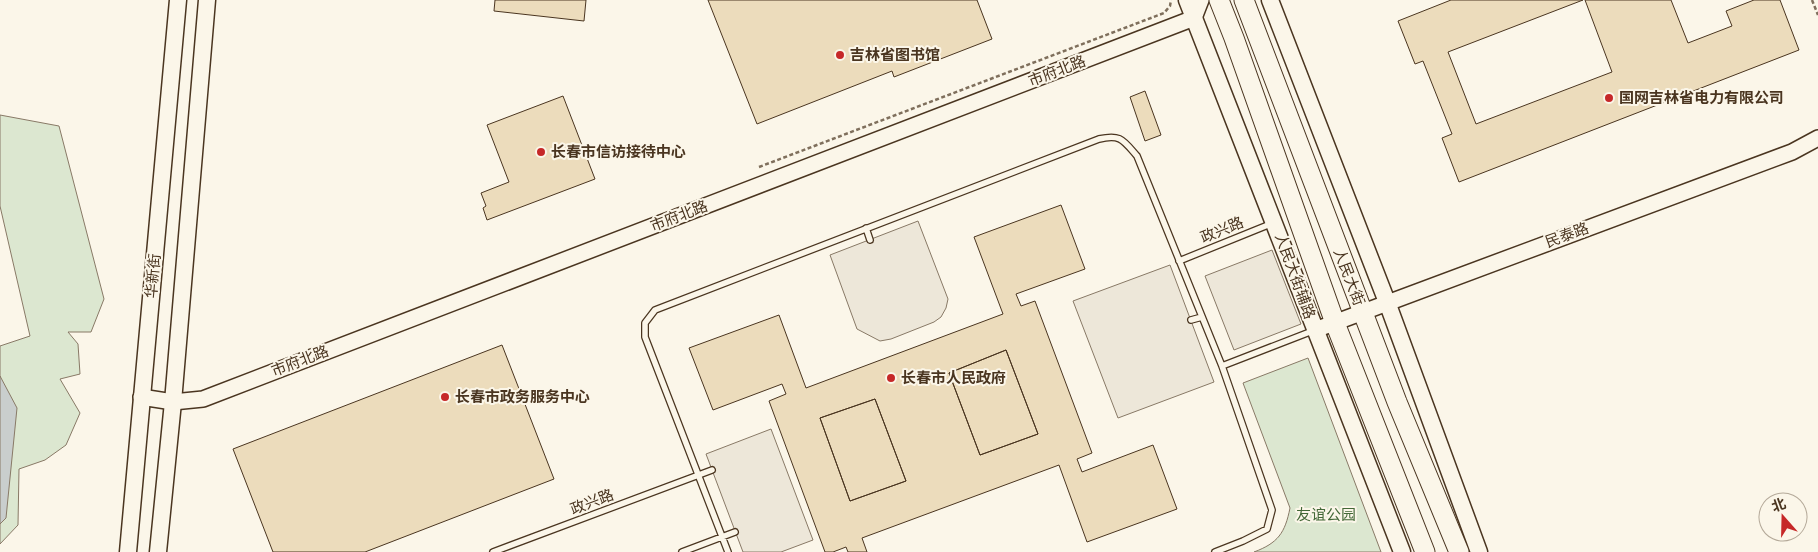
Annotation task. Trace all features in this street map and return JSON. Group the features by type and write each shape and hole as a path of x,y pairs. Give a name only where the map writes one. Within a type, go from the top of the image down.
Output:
{"main road":[{"name":"华新街","path":"128,552 178,0"},
{"name":"华新街","path":"158,552 173,402 207,0"},
{"name":"人民大街辅路","path":"1187,0 1402,552"},
{"name":"人民大街","path":"1219,0 1335,323 1425,552"},
{"name":"人民大街","path":"1244,0 1397,402 1459,552"},
{"path":"1270,0 1387,302 1479,552"}],"street":[{"path":"1194,18 1201,0"},
{"name":"市府北路","path":"141,397 173,402 203,399 1194,18"},
{"name":"民泰路","path":"1315,330 1792,152 1818,138"}],"lane":[{"path":"728,552 645,337 645,323 655,310 1089,142 1112,136 1123,139 1137,156 1222,366 1272,510 1267,529 1244,541 1215,552"},
{"name":"政兴路","path":"1179,261 1275,222"},
{"path":"866,228 870,240"},
{"path":"1191,320 1202,316"},
{"path":"1222,366 1315,330"},
{"name":"政兴路","path":"493,552 712,470"},
{"path":"682,552 735,532"}],"path":[{"path":"759,167 1164,13 1170,6 1171,0"},
{"path":"1812,0 1818,15"}],"green space":[{"path":"0,115 59,126 104,299 91,332 68,332 78,344 80,374 60,379 80,413 66,445 45,460 19,469 18,525 0,544 0,346 30,336 0,206"},
{"name":"友谊公园","path":"1308,358 1381,552 1254,552 1275,541 1283,531 1290,508 1243,383"}],"shaded area":[{"path":"918,221 948,299 946,308 941,317 934,322 891,339 880,341 857,329 830,255"},
{"path":"1272,250 1301,324 1234,350 1205,276"},
{"path":"1170,265 1214,382 1118,418 1073,301"},
{"path":"0,376 17,408 6,518 0,524"},
{"path":"771,429 813,540 781,552 743,552 706,454"}],"building":[{"path":"495,0 586,0 584,21 494,11"},
{"name":"吉林省图书馆","path":"708,0 977,0 992,39 894,77 892,71 757,124"},
{"name":"国网吉林省电力有限公司","path":"1451,0 1583,0 1448,52 1476,124 1612,72 1585,0 1671,0 1688,43 1732,26 1726,11 1754,0 1780,0 1799,50 1459,182 1442,138 1452,134 1423,61 1415,64 1398,21"},
{"path":"1145,91 1161,135 1145,141 1130,97"},
{"name":"长春市信访接待中心","path":"563,96 595,179 487,220 483,208 486,206 481,193 509,182 487,125"},
{"name":"长春市人民政府","path":"1061,205 1085,269 1016,294 1021,306 1035,301 1092,453 1077,459 1082,472 1153,445 1177,509 1087,542 1059,465 862,538 867,552 848,552 846,547 833,552 825,552 769,401 786,394 782,384 713,410 689,348 779,315 806,388 1003,314 974,237","holes":["1006,350 1038,434 980,455 949,373","875,399 906,481 850,501 820,418"]},
{"name":"长春市政务服务中心","path":"502,345 554,479 365,552 273,552 233,449"},
{"path":"1006,350 1038,434 980,455 949,373"},
{"path":"875,399 906,481 850,501 820,418"}],"place":[{"name":"吉林省图书馆","path":"840,55"},
{"name":"国网吉林省电力有限公司","path":"1609,98"},
{"name":"长春市信访接待中心","path":"541,152"},
{"name":"长春市人民政府","path":"891,378"},
{"name":"长春市政务服务中心","path":"445,397"}]}
